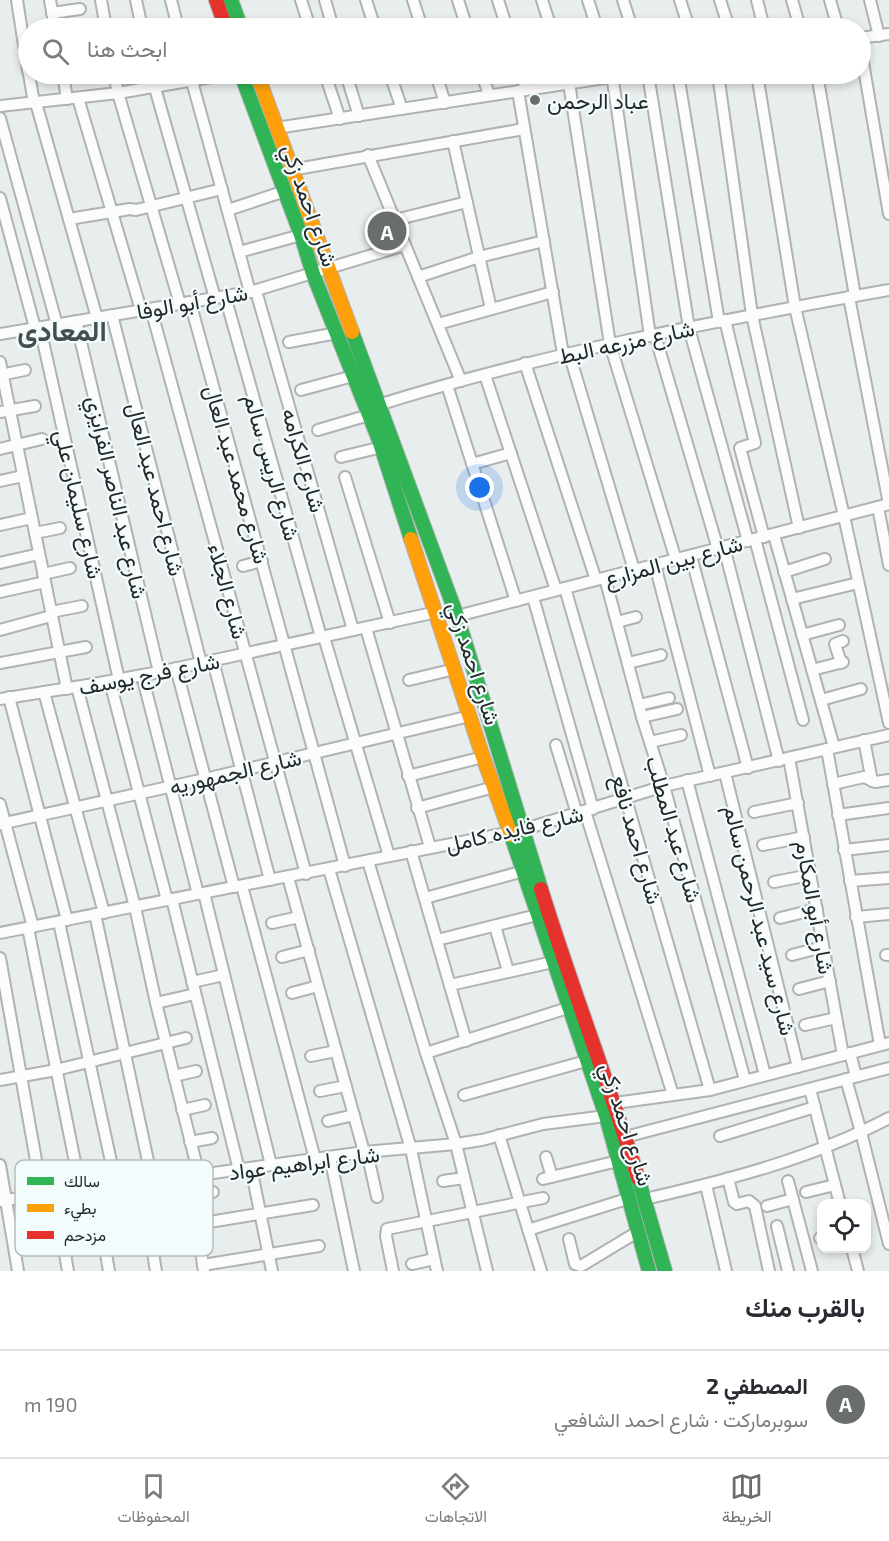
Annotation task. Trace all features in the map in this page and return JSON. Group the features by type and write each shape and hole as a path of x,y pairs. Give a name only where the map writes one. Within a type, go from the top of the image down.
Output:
{"street":[{"path":"16,0 19,18"},
{"path":"50,0 53,18"},
{"path":"101,0 104,18"},
{"path":"136,0 140,18"},
{"path":"171,0 176,18"},
{"path":"216,0 222,18"},
{"path":"231,0 237,18"},
{"path":"301,0 307,18"},
{"path":"325,0 330,18"},
{"path":"366,0 372,18"},
{"path":"413,0 419,18"},
{"path":"458,0 464,18"},
{"path":"498,0 504,18"},
{"path":"542,0 548,18"},
{"path":"588,0 594,18"},
{"path":"622,0 628,18"},
{"path":"680,0 686,18"},
{"path":"720,0 726,18"},
{"path":"757,0 762,18"},
{"path":"792,0 797,18"},
{"path":"830,0 835,18"},
{"path":"870,0 884,35"},
{"path":"52,13 80,9"},
{"path":"31,84 97,318"},
{"name":"شارع الجلاء","path":"67,84 146,309 246,653 306,874"},
{"name":"شارع محمد عبد العال","path":"116,84 152,207 185,303 262,561 345,866"},
{"name":"شارع الريس سالم","path":"153,84 389,856"},
{"path":"0,106 118,93 165,84"},
{"name":"شارع الكرامه","path":"193,84 239,252 253,291 353,630"},
{"name":"شارع احمد زكي","path":"245,84 301,235 313,274 353,376 372,409 457,616 537,915 553,962 615,1103 665,1271"},
{"name":"شارع احمد زكي","path":"261,84 291,170 330,268 382,447 483,757 494,787 516,831 562,958 586,1061 606,1116 649,1271"},
{"path":"328,84 340,119"},
{"path":"349,84 359,116"},
{"path":"393,84 402,109"},
{"path":"439,84 445,103"},
{"path":"485,84 489,95"},
{"path":"522,84 524,129 566,353 634,570"},
{"path":"276,128 445,103 544,84"},
{"path":"568,84 610,344 675,560"},
{"name":"شارع أبو المكارم","path":"614,84 653,335 721,548 798,803 836,1018 847,1054 861,1132 889,1244"},
{"path":"615,1103 710,1090 884,1044 856,916 821,700 784,572 760,538 689,328 650,84"},
{"path":"680,84 722,321 755,443 740,448 803,720"},
{"path":"719,84 752,315 799,528"},
{"path":"759,84 795,307 889,723"},
{"path":"819,84 885,505 889,565"},
{"path":"867,84 889,214"},
{"path":"0,118 57,325"},
{"path":"291,170 524,129"},
{"path":"453,141 491,309"},
{"path":"368,155 461,381"},
{"path":"69,219 152,207 222,189"},
{"path":"228,210 285,191"},
{"name":"شارع سليمان علي","path":"0,198 38,328 139,793 192,982 239,1170"},
{"path":"395,220 467,202"},
{"path":"239,252 301,235"},
{"path":"418,277 479,257 544,241"},
{"name":"شارع أبو الوفا","path":"0,334 253,291 405,245"},
{"name":"شارع مزرعه البط","path":"318,430 372,409 525,363 722,321 889,290"},
{"path":"438,324 553,292"},
{"name":"شارع احمد عبد العال","path":"112,315 201,663"},
{"name":"شارع عبد الناصر الفرايزي","path":"76,321 159,672"},
{"path":"289,342 337,333"},
{"path":"0,362 5,411 17,445 59,652 108,800 190,1142 192,1160"},
{"name":"شارع عبد المطلب","path":"525,363 616,622 745,1080"},
{"path":"1,375 24,370"},
{"name":"شارع احمد نافع","path":"485,375 560,589 626,797 710,1090"},
{"path":"301,390 353,376"},
{"path":"447,385 516,601"},
{"path":"5,411 35,406"},
{"path":"0,449 42,439"},
{"path":"341,457 382,447"},
{"path":"472,464 511,453"},
{"path":"0,481 23,476"},
{"path":"345,477 390,623"},
{"name":"شارع بين المزارع","path":"457,616 885,505"},
{"path":"0,525 32,518"},
{"path":"35,533 60,528"},
{"path":"0,563 39,554"},
{"path":"691,556 748,768"},
{"path":"784,572 825,559"},
{"path":"243,566 262,561"},
{"path":"655,565 710,776"},
{"path":"0,592 70,568"},
{"path":"792,599 858,583"},
{"path":"532,597 585,812 673,1095"},
{"path":"0,630 82,606"},
{"name":"شارع فرج يوسف","path":"4,698 114,681 437,612"},
{"path":"616,622 636,617"},
{"path":"802,635 839,625"},
{"path":"366,628 430,847"},
{"path":"812,670 842,663 835,644 843,640"},
{"path":"0,663 86,646"},
{"path":"628,663 661,655"},
{"path":"213,661 270,880"},
{"path":"176,668 205,779 238,886 315,1159"},
{"path":"409,680 455,669"},
{"path":"142,675 224,975 272,1165"},
{"path":"821,700 861,689"},
{"path":"44,692 75,807 100,914 143,1160"},
{"path":"4,698 40,815 111,1160"},
{"path":"639,705 669,698"},
{"path":"642,717 677,709"},
{"name":"شارع الجمهوريه","path":"3,823 241,771 470,716"},
{"path":"650,742 681,735"},
{"name":"شارع فايده كامل","path":"0,933 516,831 687,780 889,735"},
{"path":"864,740 872,781"},
{"path":"556,745 585,812"},
{"path":"408,776 483,757"},
{"name":"شارع سيد عبد الرحمن سالم","path":"725,772 798,1067"},
{"path":"833,784 864,777 872,781 889,780"},
{"path":"687,780 765,1075"},
{"path":"417,808 494,787"},
{"path":"754,812 798,803"},
{"path":"0,804 30,927 74,1160"},
{"path":"838,815 889,808"},
{"path":"764,845 804,837"},
{"path":"844,850 889,845"},
{"path":"411,851 466,1041"},
{"path":"368,861 456,1144 487,1271"},
{"path":"329,869 411,1149 436,1271"},
{"path":"425,898 524,871"},
{"path":"774,882 810,875"},
{"path":"288,877 377,1197"},
{"path":"850,881 889,878"},
{"path":"780,918 817,909"},
{"path":"856,916 889,914"},
{"path":"437,940 537,915"},
{"path":"272,923 299,917"},
{"path":"495,926 508,971"},
{"path":"792,955 823,947"},
{"path":"282,957 309,950"},
{"path":"0,958 36,1160"},
{"path":"450,985 553,962"},
{"path":"192,982 224,975"},
{"path":"799,989 830,981"},
{"path":"292,993 318,986"},
{"path":"156,1003 195,994"},
{"path":"426,1053 574,1006"},
{"path":"806,1025 836,1018"},
{"path":"0,1080 56,1070 186,1038"},
{"path":"311,1056 336,1051"},
{"path":"464,1095 586,1061"},
{"path":"625,1137 889,1068"},
{"path":"174,1076 196,1071"},
{"path":"320,1091 346,1086"},
{"path":"810,1089 839,1199"},
{"path":"766,1101 771,1121"},
{"path":"182,1110 205,1105"},
{"path":"720,1136 815,1107"},
{"path":"328,1121 354,1115"},
{"name":"شارع ابراهيم عواد","path":"213,1173 366,1152 456,1144 543,1124 606,1116"},
{"path":"645,1198 706,1185 826,1148 889,1118"},
{"path":"499,1135 541,1271"},
{"path":"190,1142 212,1138"},
{"path":"330,1157 354,1271"},
{"path":"546,1157 547,1178 618,1161"},
{"path":"0,1165 3,1200 15,1253"},
{"path":"252,1168 272,1271"},
{"path":"444,1181 464,1178"},
{"path":"728,1178 734,1202 737,1204 749,1202 755,1206 769,1271"},
{"path":"788,1181 812,1271"},
{"path":"706,1185 726,1271"},
{"path":"806,1192 836,1185"},
{"path":"393,1271 386,1236 387,1229 543,1198"},
{"path":"528,1230 630,1198"},
{"path":"767,1206 793,1199"},
{"path":"213,1221 313,1205"},
{"path":"777,1226 788,1271"},
{"path":"569,1239 575,1264 581,1266 639,1231"},
{"path":"204,1268 320,1246"},
{"path":"644,1252 658,1248"},
{"path":"853,1253 856,1271"},
{"path":"16,1256 18,1271"},
{"path":"65,1256 68,1271"},
{"path":"154,1256 156,1271"},
{"path":"412,1264 434,1259"}],"traffic: fast":[{"path":"231,0 237,18"},
{"path":"245,84 301,235 313,274 379,440 411,539"},
{"path":"352,332 457,616 541,889"},
{"path":"511,835 606,1116 649,1271"},
{"path":"638,1178 665,1271"}],"traffic: slow":[{"path":"261,84 352,332"},
{"path":"411,539 511,835"}],"traffic: jam":[{"path":"216,0 222,18"},
{"path":"541,889 638,1178"}],"place":[{"name":"عباد الرحمن","path":"535,100"},
{"name":"المصطفي 2","path":"387,231"}],"district":[{"name":"المعادى","path":"62,330"}]}
